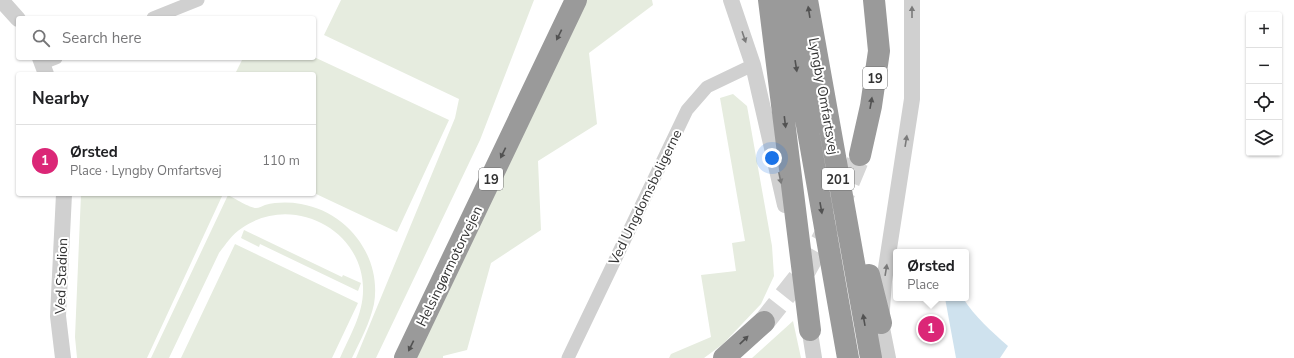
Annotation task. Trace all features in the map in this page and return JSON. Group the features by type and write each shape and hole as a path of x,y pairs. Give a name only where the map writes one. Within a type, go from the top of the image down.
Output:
{"highway":[{"name":"Helsingørmotorvejen","path":"405,358 576,0"},
{"path":"769,0 810,330"},
{"name":"Lyngby Omfartsvej","path":"785,0 848,358"},
{"name":"Lyngby Omfartsvej","path":"807,0 870,358"},
{"name":"19","path":"860,155 871,106 879,51 874,0"},
{"path":"821,83 847,164 865,261 881,322"},
{"path":"724,358 764,322"}],"street":[{"path":"1,0 16,16"},
{"path":"158,16 198,0"},
{"path":"731,0 754,64 772,140 810,330 814,358"},
{"path":"888,358 881,322 884,281 912,99 912,0"},
{"name":"Ved Ungdomsboligerne","path":"568,358 686,110 707,87 754,64"},
{"name":"Ved Stadion","path":"63,358 58,316 64,196"}],"shaded area":[{"path":"341,0 534,0 480,140 376,358 356,358 455,118 459,99 324,35"},
{"path":"587,0 652,0 653,5 589,53 597,124 538,161 541,230 491,263 467,350 443,356 443,358 414,358"},
{"path":"316,58 449,120 397,232 316,194 316,72 236,72 242,60 316,60"},
{"path":"733,94 747,106 772,246 774,276 761,304 723,344 704,358 669,358 671,354 711,337 701,275 736,271 732,243 745,241 720,98"},
{"path":"81,196 222,196 147,358 77,358 75,337"},
{"path":"228,196 253,208 270,204 288,203 301,204 318,209 333,216 347,227 358,239 367,254 373,270 375,287 374,304 370,318 352,358 340,358 356,324 363,297 363,287 359,266 350,248 336,233 320,222 301,216 281,214 261,218 238,230 232,236 219,253 169,358 151,358"},
{"path":"244,230 342,277 343,275 361,283 358,291 260,244 259,247 241,238"},
{"path":"235,244 358,303 332,358 181,358"},
{"path":"793,321 801,358 752,358"}],"water":[{"path":"946,301 965,301 978,318 1008,346 1000,358 956,358"}],"tunnel":[{"path":"764,322 806,269 833,220 860,155"}],"place":[{"name":"Ørsted","path":"931,329"}]}
